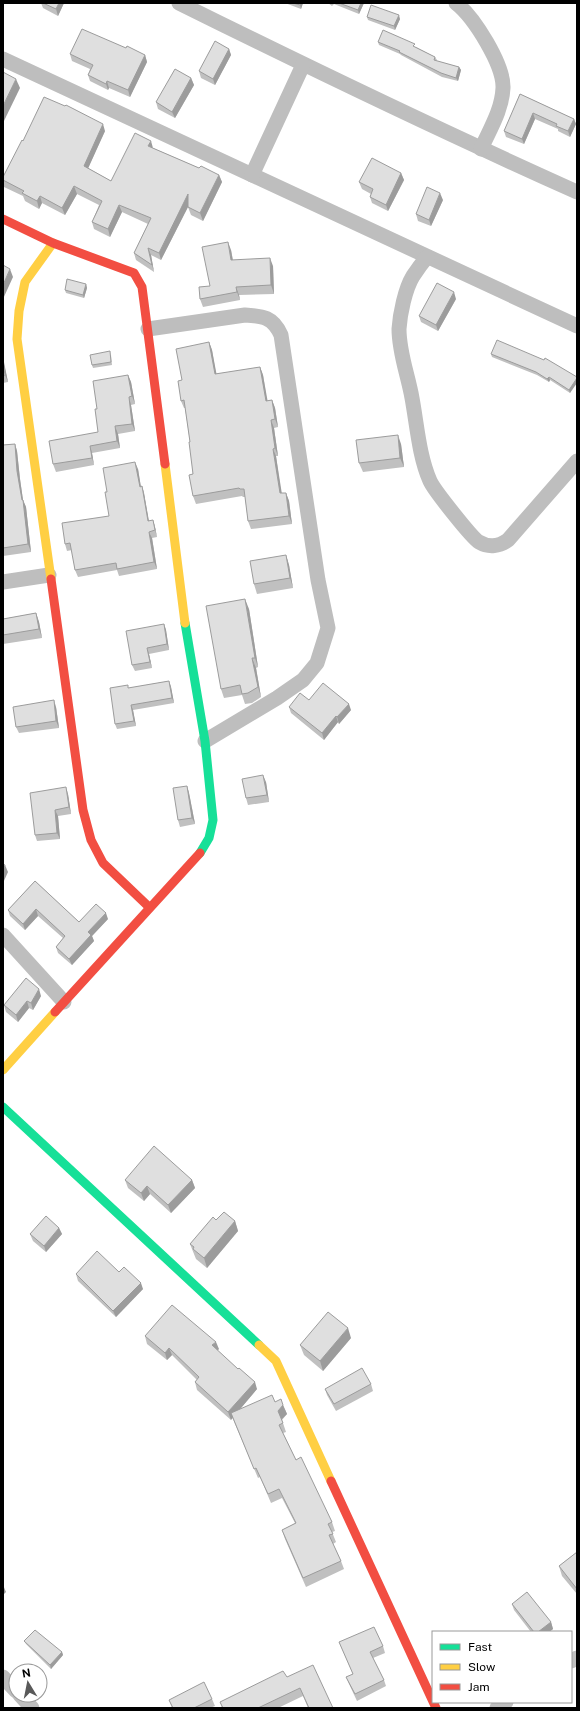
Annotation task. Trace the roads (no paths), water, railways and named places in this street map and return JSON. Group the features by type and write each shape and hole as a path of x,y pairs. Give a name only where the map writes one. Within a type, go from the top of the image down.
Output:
{"street":[{"path":"179,3 481,149 577,192"},
{"path":"456,3 472,21 485,40 502,78 503,88 498,111 481,149"},
{"path":"3,59 577,326"},
{"path":"252,175 303,64"},
{"path":"3,219 53,243 134,273 142,287 189,652 205,741 213,820 209,838 198,856 149,907 3,1070"},
{"path":"53,243 25,282 19,310 17,339 49,575 83,810 91,840 103,863 149,907"},
{"path":"427,257 412,277 403,304 399,328 399,344 412,397 422,454 430,482 452,512 479,542 489,545 501,545 508,540 577,461"},
{"path":"148,329 245,315 260,316 272,322 277,327 281,335 318,580 328,628 317,663 303,680 277,698 205,741"},
{"path":"3,582 49,575"},
{"path":"3,935 64,1002"},
{"path":"3,1107 276,1361 432,1699"}]}
